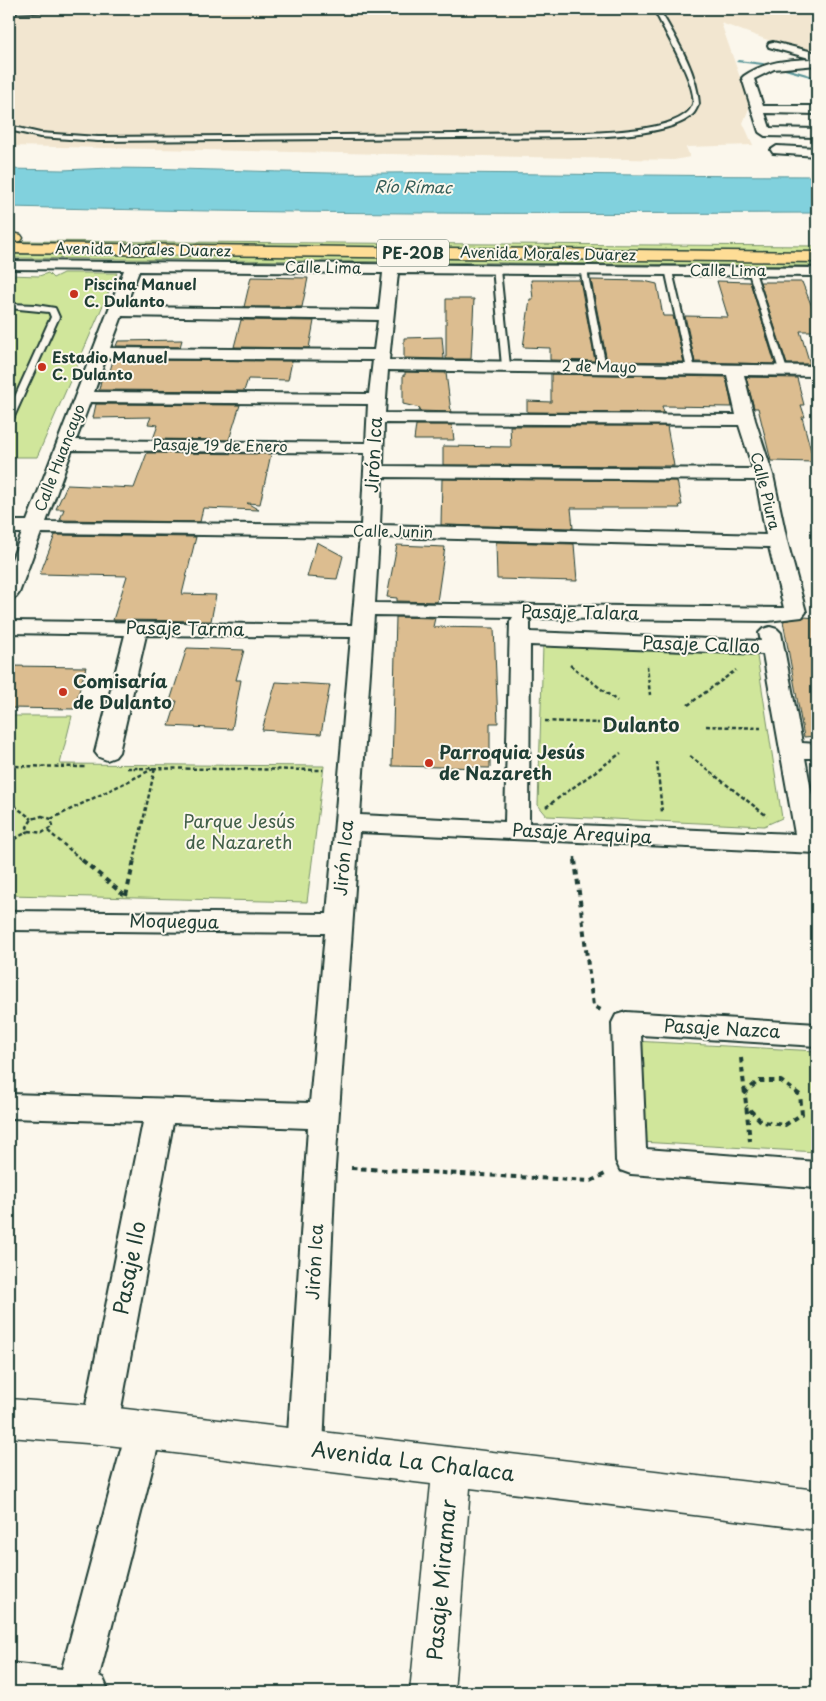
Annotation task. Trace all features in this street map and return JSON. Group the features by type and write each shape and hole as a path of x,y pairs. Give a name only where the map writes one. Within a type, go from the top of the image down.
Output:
{"highway":[{"name":"Avenida Morales Duarez","path":"10,240 817,243"},
{"name":"Avenida Morales Duarez","path":"10,240 817,257"}],"street":[{"path":"773,45 817,56"},
{"path":"817,62 767,66 748,78 765,132 817,133"},
{"path":"758,109 817,110"},
{"path":"777,150 817,152"},
{"name":"Calle Lima","path":"9,265 817,272"},
{"name":"Calle Huancayo","path":"9,593 133,266"},
{"name":"Jirón Ica","path":"305,1449 320,1166 370,531 377,399 391,269"},
{"path":"116,311 387,315"},
{"name":"2 de Mayo","path":"100,353 382,360 506,366 817,371"},
{"name":"Calle Piura","path":"734,369 746,420 764,475 796,612"},
{"path":"83,397 377,399"},
{"path":"376,418 746,420"},
{"name":"Pasaje 19 de Enero","path":"65,445 375,448"},
{"path":"374,471 764,475"},
{"name":"Calle Junin","path":"9,527 370,531 778,541"},
{"path":"516,831 518,720 528,638 520,612"},
{"name":"Pasaje Talara","path":"363,620 520,612 768,615 793,614 796,612"},
{"path":"768,615 772,648"},
{"name":"Pasaje Tarma","path":"9,627 137,628 363,620"},
{"path":"101,760 137,628"},
{"name":"Pasaje Callao","path":"528,638 772,648 811,844"},
{"path":"789,740 817,751"},
{"name":"Pasaje Arequipa","path":"347,823 811,844"},
{"name":"Moquegua","path":"9,920 339,924"},
{"path":"626,1024 632,1161 817,1175"},
{"name":"Pasaje Nazca","path":"626,1024 817,1035"},
{"path":"9,1106 325,1116"},
{"name":"Pasaje Ilo","path":"100,1426 160,1111"},
{"name":"Avenida La Chalaca","path":"9,1418 100,1426 305,1449 817,1510"},
{"path":"9,1683 82,1691 144,1431"},
{"name":"Pasaje Miramar","path":"432,1692 452,1467"}],"lane":[{"path":"9,11 105,9"},
{"path":"9,128 40,135 98,139 585,135 624,133 653,128 687,116 696,103 693,88 667,27 656,9"},
{"path":"496,270 506,366"},
{"path":"583,270 602,367"},
{"path":"668,271 691,369"},
{"path":"751,272 782,370"},
{"path":"9,306 36,306 52,310 55,317 9,419"}],"path":[{"path":"528,638 617,701"},
{"path":"688,705 748,661 772,648"},
{"path":"518,720 599,723"},
{"path":"706,726 789,740"},
{"path":"516,831 548,805 621,753"},
{"path":"690,756 811,844"},
{"path":"9,766 101,760"},
{"path":"657,762 665,838"},
{"path":"125,768 351,770"},
{"path":"50,819 155,768"},
{"path":"115,921 126,897 155,768"},
{"path":"9,802 32,820"},
{"path":"9,842 29,831 37,834 48,831 53,826 50,819 42,816 32,820 27,827 29,831"},
{"path":"48,831 126,897"},
{"path":"572,833 593,1006 626,1024"},
{"path":"738,1030 753,1170"},
{"path":"744,1094 758,1081 781,1081 800,1095 802,1114 785,1125 762,1122 746,1106"},
{"path":"320,1166 591,1182 632,1161"}],"shaded area":[{"path":"9,9 817,9 817,54 787,47 721,23 750,106 743,123 753,145 686,147 690,157 674,160 9,146"}],"green space":[{"path":"9,241 817,246 817,252 9,244"},
{"path":"9,254 817,261 817,266 9,258"},
{"name":"Estadio Manuel C. Dulanto","path":"48,273 53,278 63,273 117,273 37,457 13,457 9,466 9,275 39,276"},
{"path":"543,645 756,650 782,818 764,826 547,816 538,805"},
{"name":"Parque Jesús de Nazareth","path":"9,716 72,716 60,764 324,766 307,902 9,895"},
{"path":"634,1041 817,1051 817,1152 640,1142"}],"water":[{"name":"Río Rímac","path":"111,168 344,173 817,176 817,213 413,213 9,207 9,169 62,170"}],"building":[{"path":"251,277 308,278 302,307 244,307"},
{"path":"531,280 580,280 595,361 550,360 550,348 523,347 530,299 533,299"},
{"path":"591,280 644,281 657,284 663,316 673,316 684,362 607,361"},
{"path":"717,281 750,282 775,364 695,362 685,316 728,317"},
{"path":"760,282 802,282 817,319 817,331 800,331 810,364 787,364"},
{"path":"446,299 474,299 471,359 446,359"},
{"path":"241,320 314,321 309,348 234,347"},
{"path":"442,337 444,359 404,358 404,338"},
{"path":"182,340 180,347 116,346 118,341"},
{"path":"113,360 292,361 288,380 248,379 244,391 99,390 103,371 110,371"},
{"path":"405,372 446,373 451,412 419,411 420,408 403,404 403,375 405,375"},
{"path":"551,374 726,377 732,407 662,406 664,413 527,412 527,401 551,402"},
{"path":"746,377 797,378 804,405 801,405 805,417 802,417 814,462 771,461 758,408 754,408"},
{"path":"96,404 240,405 229,440 153,439 158,425 148,424 151,417 93,418"},
{"path":"416,425 452,425 454,440 414,440"},
{"path":"510,426 667,426 674,466 443,465 443,446 511,447"},
{"path":"147,453 271,454 260,504 247,503 259,510 203,508 200,522 60,520 64,509 56,509 67,485 134,488"},
{"path":"442,479 677,481 682,505 679,505 680,508 571,508 573,528 441,525"},
{"path":"55,535 196,537 182,594 216,595 211,621 113,620 127,576 40,574"},
{"path":"317,542 343,556 337,579 307,577"},
{"path":"496,542 574,544 577,581 497,579"},
{"path":"397,545 445,547 437,602 397,601 397,598 387,597"},
{"path":"396,617 435,618 433,627 494,628 498,723 490,723 490,768 392,766"},
{"path":"804,617 817,618 817,736 804,737 783,621"},
{"path":"187,648 244,650 236,680 241,680 232,729 169,726 177,701 170,701"},
{"path":"9,666 86,667 74,709 9,708"},
{"path":"276,682 330,685 321,734 262,730"}],"waterway":[{"path":"738,61 763,64"},
{"path":"783,68 817,78"}],"place":[{"name":"Piscina Manuel C. Dulanto","path":"74,294"},
{"name":"Estadio Manuel C. Dulanto","path":"42,367"},
{"name":"Comisaría de Dulanto","path":"63,692"},
{"name":"Parroquia Jesús de Nazareth","path":"429,763"}],"district":[{"name":"Dulanto","path":"641,725"}]}
